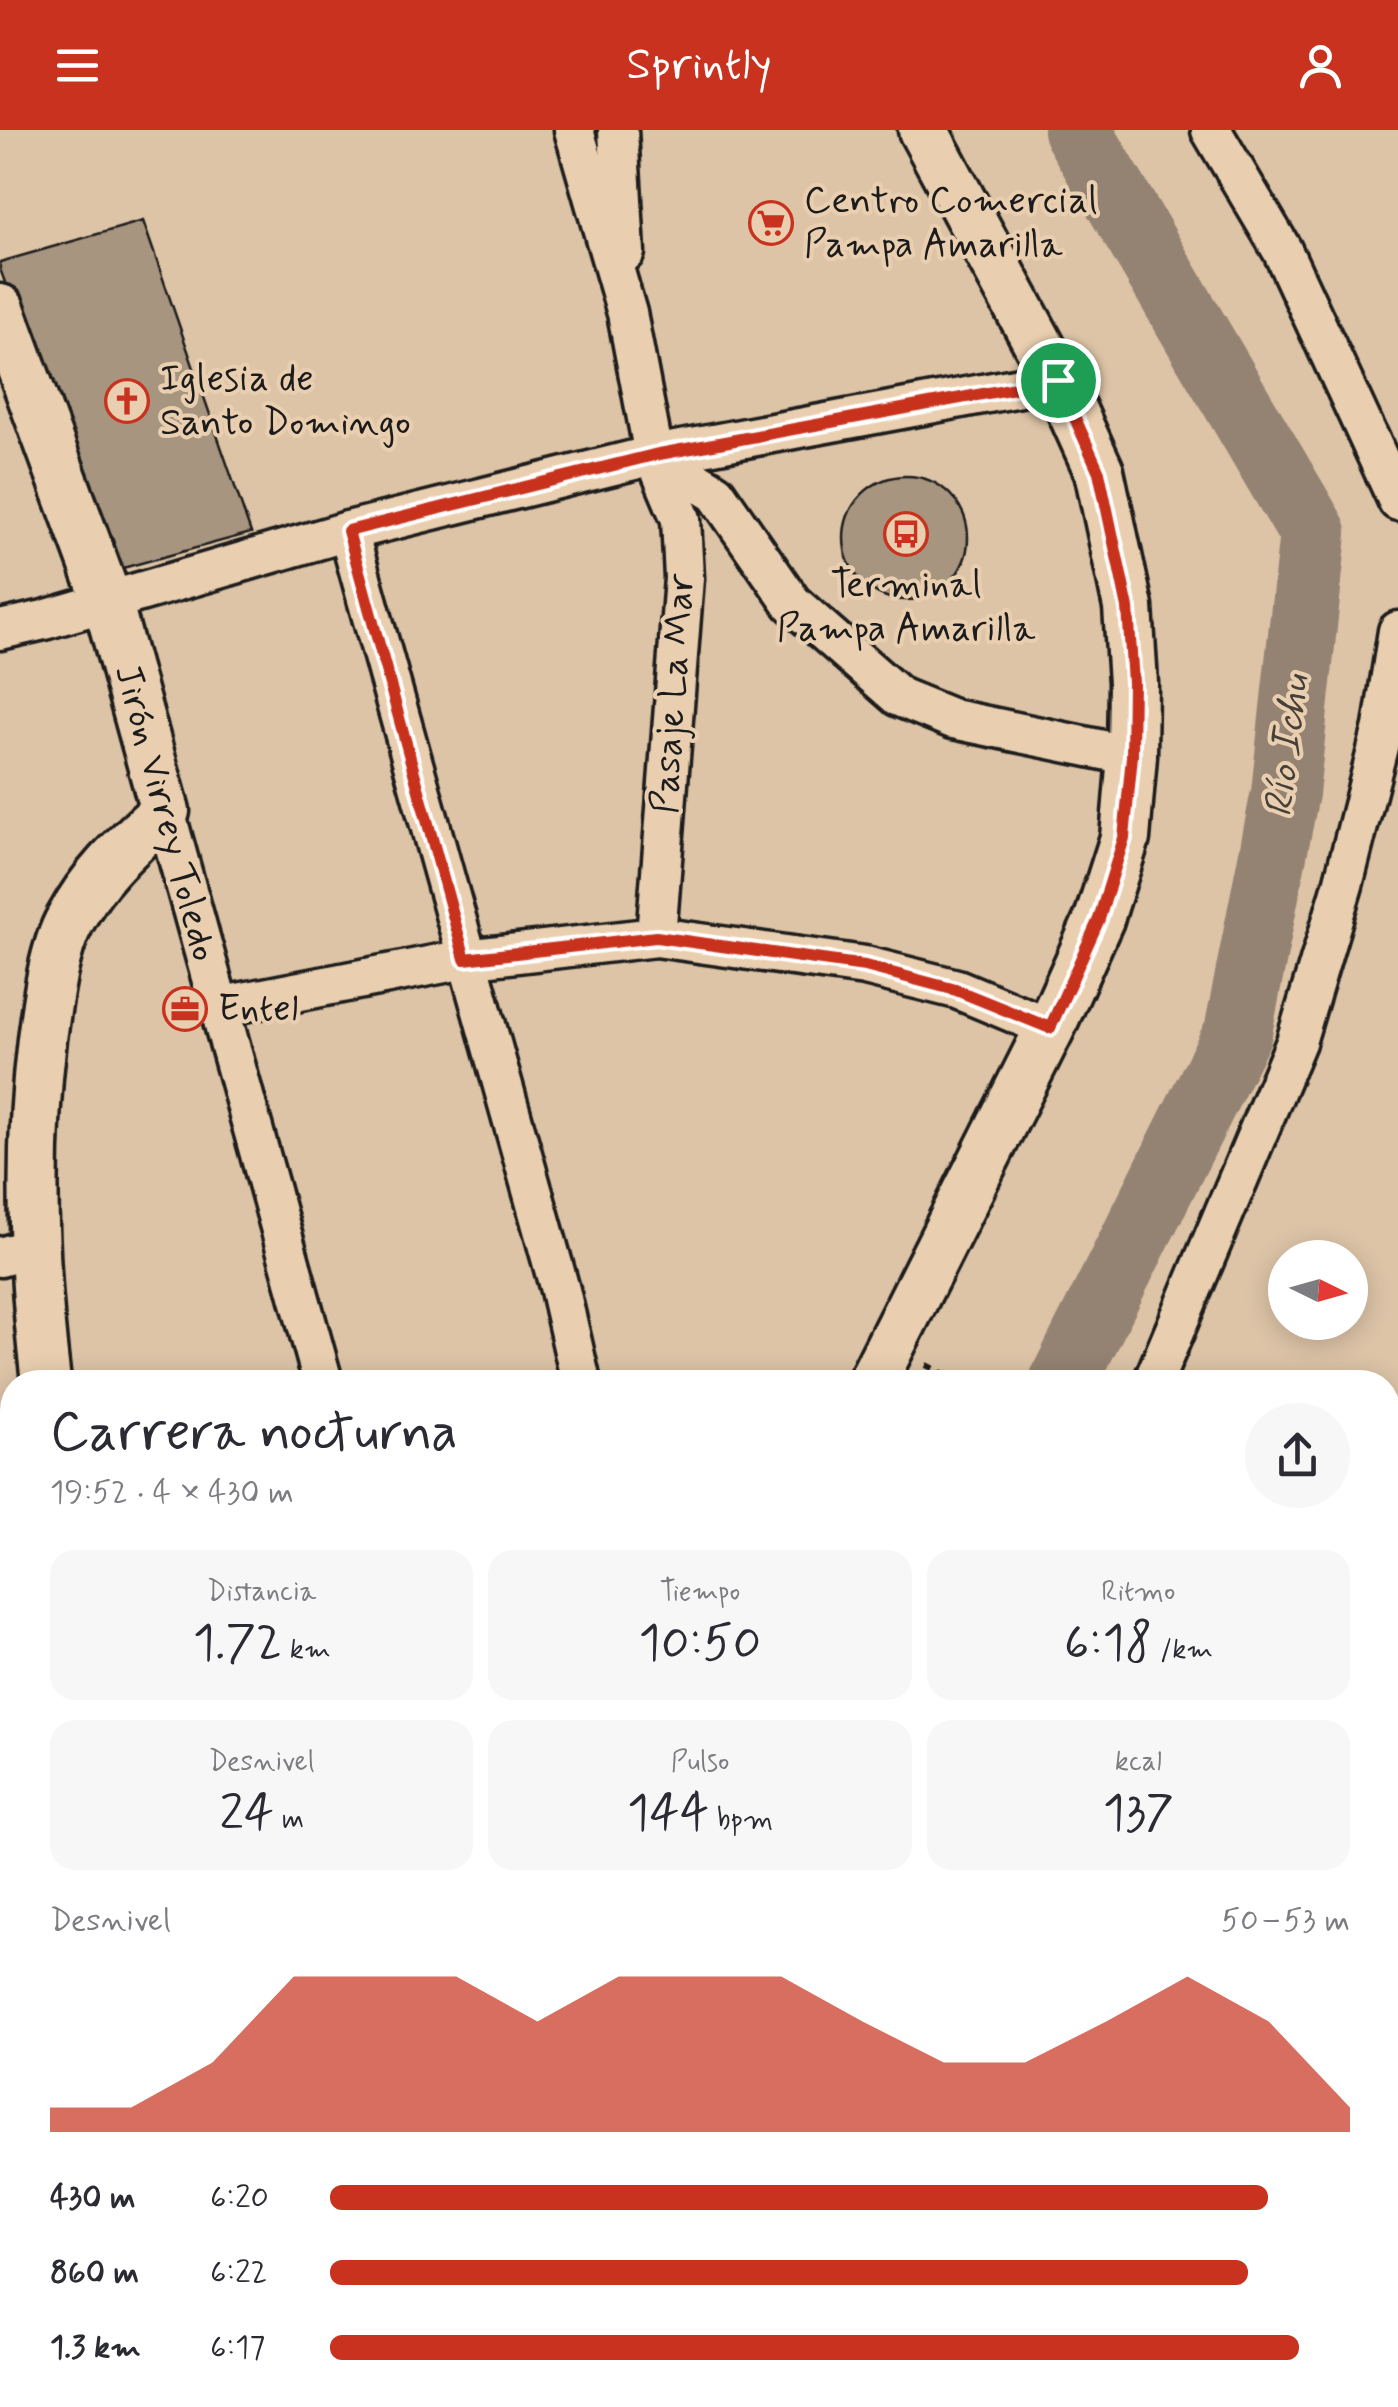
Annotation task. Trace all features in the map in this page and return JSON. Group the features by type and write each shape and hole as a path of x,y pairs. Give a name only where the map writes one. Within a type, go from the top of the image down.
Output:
{"main road":[{"path":"878,1370 1050,1028 1099,919 1124,838 1132,756 1128,608 1099,472 1058,380 923,130"},
{"name":"Jirón Virrey Toledo","path":"0,309 107,600 165,811"},
{"path":"43,1370 16,1252 47,996 68,923 98,874 165,811"}],"street":[{"path":"574,130 627,313"},
{"path":"618,130 627,313"},
{"path":"1211,130 1282,250 1398,501"},
{"name":"Pasaje La Mar","path":"627,313 654,455 681,519 684,578 656,937"},
{"path":"0,630 348,531 654,455 1058,380"},
{"path":"654,455 716,493 792,602 899,697 953,719 1132,756"},
{"path":"348,531 560,1290 578,1370"},
{"path":"1158,1370 1296,1042 1343,885 1378,745 1398,631"},
{"name":"Jirón Virrey Toledo","path":"165,811 320,1370"},
{"path":"218,1007 465,959 656,937 865,966 956,990 1050,1028"}],"building":[{"name":"Iglesia de Santo Domingo","path":"143,221 251,533 112,571 0,262"},
{"name":"Terminal Pampa Amarilla","path":"906,476 930,481 950,494 963,514 968,538 963,562 950,582 930,595 906,600 882,595 862,582 849,562 844,538 849,514 862,494 882,481"}],"waterway":[{"name":"Río Ichu","path":"1069,1370 1238,1032 1285,793 1313,533 1077,130"}],"place":[{"name":"Centro Comercial Pampa Amarilla","path":"771,223"},
{"name":"Iglesia de Santo Domingo","path":"127,401"},
{"name":"Terminal Pampa Amarilla","path":"906,534"},
{"name":"Entel","path":"185,1009"}],"route":[{"path":"1058,380 1099,472 1128,608 1133,683 1132,756 1124,838 1099,919 1050,1028 956,990 865,966 656,937 465,959 348,531 654,455 1058,380"}]}
